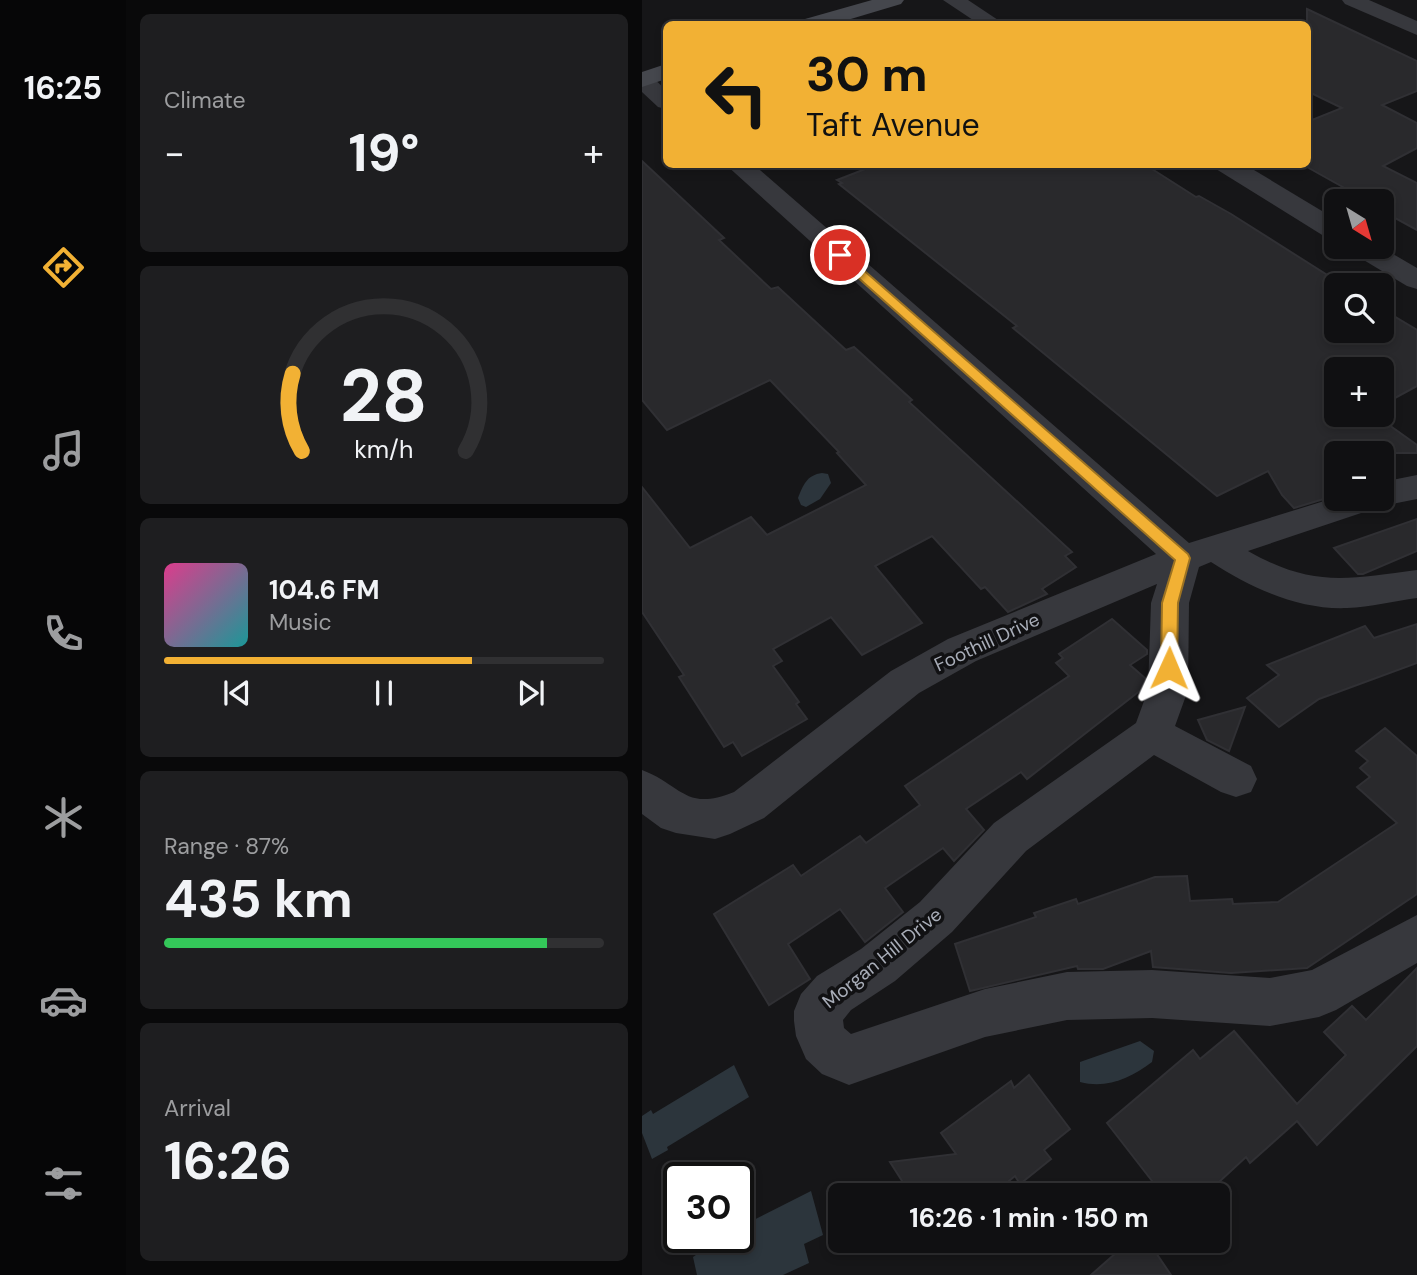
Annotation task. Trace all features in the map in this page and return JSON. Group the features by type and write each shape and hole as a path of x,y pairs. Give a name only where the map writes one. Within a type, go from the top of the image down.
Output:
{"main road":[{"path":"823,21 894,0"},
{"path":"642,80 663,72"}],"street":[{"path":"953,0 988,21"},
{"path":"1352,0 1417,29"},
{"path":"642,80 663,99"},
{"path":"742,168 1200,554 1292,587 1337,594 1417,584"},
{"path":"1232,168 1324,224"},
{"path":"1382,259 1417,280"},
{"path":"1394,492 1417,487"},
{"name":"Foothill Drive","path":"642,789 676,814 715,820 749,805 905,682 962,650 1200,554 1332,511"},
{"path":"1200,554 1170,603 1168,690 1152,734 1236,779"},
{"name":"Morgan Hill Drive","path":"1152,734 1010,837 935,917 878,965 834,993 818,1010 818,1032 830,1052 849,1060 985,1013 1067,996 1152,994 1270,1002 1319,993 1417,937"}],"shaded area":[{"path":"822,473 828,474 831,483 820,499 806,507 801,505 798,498 804,485 809,478"},
{"path":"1140,1041 1154,1051 1152,1062 1144,1068 1109,1083 1080,1082 1080,1062"},
{"path":"734,1065 749,1097 652,1159 642,1133 642,1116 651,1110 653,1114"},
{"path":"811,1191 823,1235 804,1244 809,1263 783,1275 697,1275 693,1257 699,1253 754,1253 754,1220"}],"building":[{"path":"1307,9 1417,61 1417,91 1382,105 1417,123 1417,148 1383,166 1417,183 1417,230 1394,218 1394,189 1346,189 1309,168 1311,168 1311,120 1342,108 1311,93 1311,21 1307,21"},
{"path":"642,161 724,238 719,240 771,289 778,287 846,350 854,347 912,400 909,402 1072,552 1065,556 1076,567 1042,589 1047,594 1008,612 985,587 981,589 932,536 875,566 922,623 862,655 831,617 773,649 782,661 773,666 799,702 796,704 807,719 742,756 733,742 724,747 679,677 684,675 642,612 642,487 690,548 751,517 767,535 866,485 837,453 839,452 770,380 667,430 642,400"},
{"path":"868,168 1150,168 1196,197 1199,196 1231,214 1324,273 1324,343 1394,343 1394,316 1417,330 1417,386 1394,398 1394,357 1324,357 1324,427 1392,427 1417,445 1417,453 1394,453 1394,441 1324,441 1324,499 1294,508 1282,495 1268,471 1217,496 1013,328 1017,326 839,184 842,183 837,180"},
{"path":"1417,519 1417,551 1363,574 1358,574 1334,548"},
{"path":"1112,619 1147,650 1147,654 1130,665 1146,679 1146,686 1027,779 1021,772 966,809 984,830 954,861 943,848 885,888 903,912 865,942 840,909 788,944 810,979 769,1005 714,914 793,865 801,876 860,836 866,843 920,805 905,786 1069,676 1056,663 1063,658 1059,654"},
{"path":"1417,624 1417,663 1319,699 1279,727 1247,698 1279,675 1267,665 1365,626 1374,638"},
{"path":"1245,707 1229,751 1207,740 1198,720"},
{"path":"1385,728 1417,756 1417,894 1307,968 1231,973 1153,967 1151,951 1103,969 1078,969 1077,966 970,991 955,944 1036,917 1034,913 1076,899 1078,904 1155,877 1187,876 1190,901 1232,899 1233,904 1278,902 1397,823 1357,787 1370,777 1360,768 1368,761 1356,751"},
{"path":"1417,968 1417,1046 1317,1145 1297,1121 1250,1163 1246,1157 1218,1183 1154,1183 1107,1123 1193,1050 1200,1059 1234,1031 1297,1104 1346,1055 1324,1032 1352,1006 1366,1020"},
{"path":"1029,1075 1070,1129 1044,1150 1051,1159 1021,1183 1015,1176 1007,1183 903,1183 890,1162 956,1154 941,1133 1011,1081 1014,1088"},
{"path":"1116,1253 1156,1253 1171,1275 1091,1275"}],"route":[{"path":"840,255 1183,558 1170,603 1169,668"}]}
